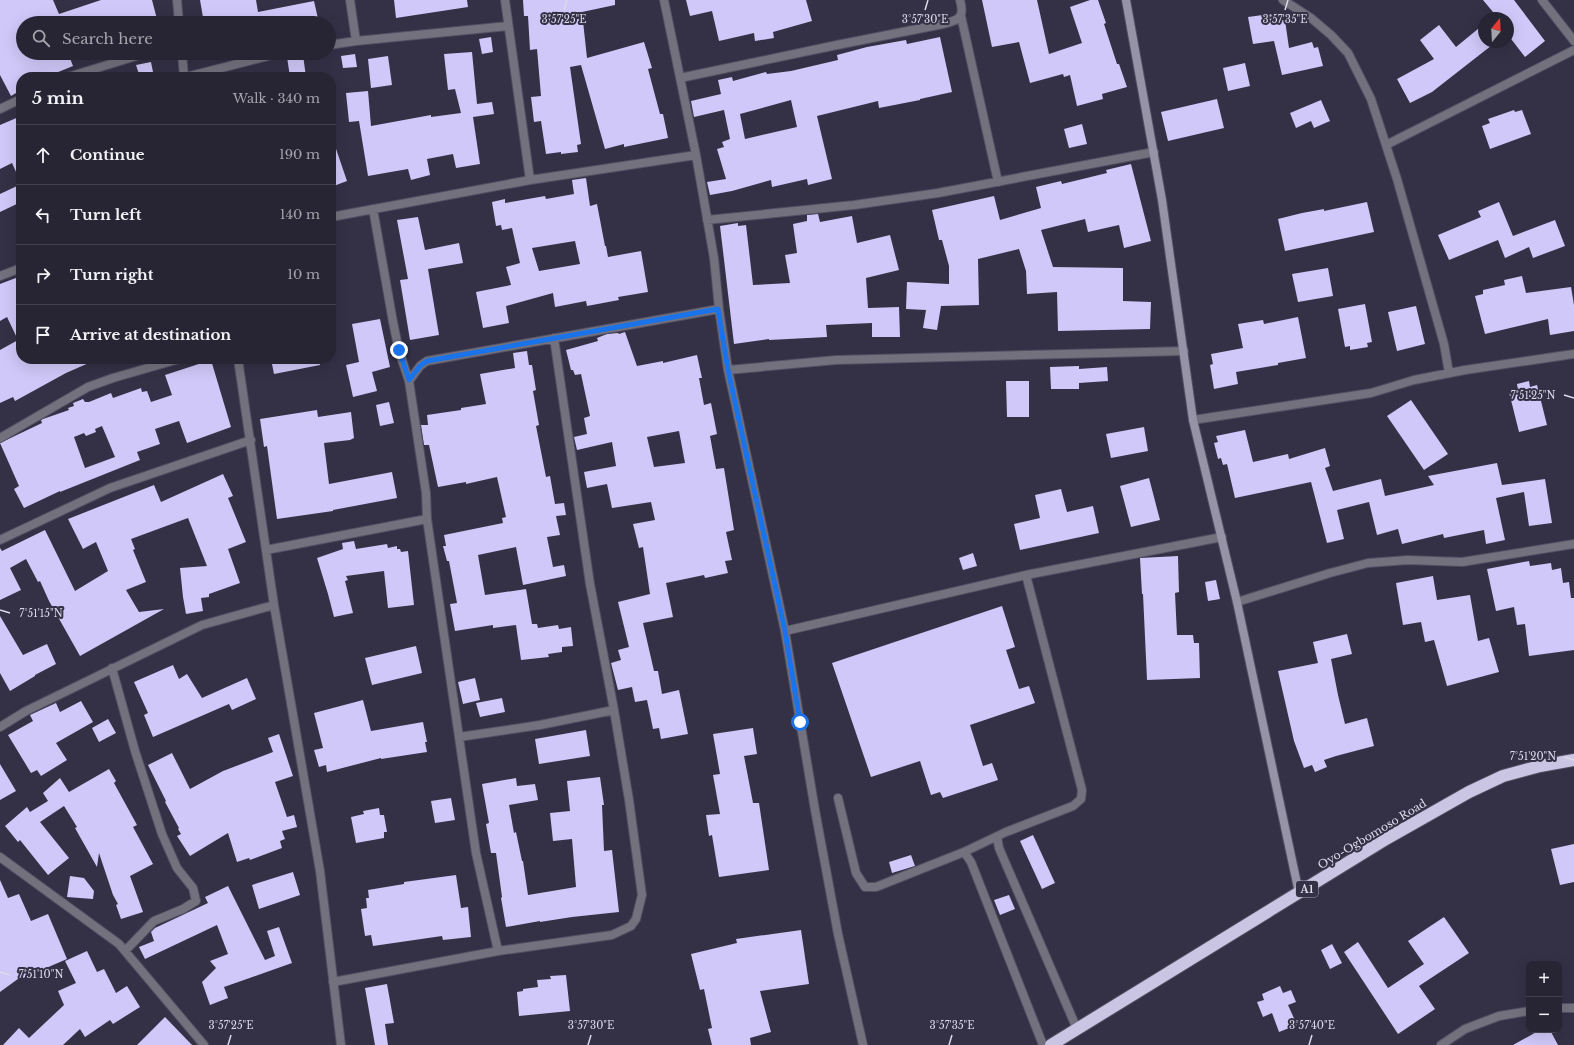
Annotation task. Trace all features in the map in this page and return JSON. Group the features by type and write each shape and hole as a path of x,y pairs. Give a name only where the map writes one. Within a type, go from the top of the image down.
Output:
{"highway":[{"name":"Oyo-Ogbomoso Road","path":"1051,1045 1386,839 1469,792 1503,776 1540,766 1574,760"}],"street":[{"path":"176,0 178,16"},
{"path":"350,0 356,41"},
{"path":"505,0 530,180"},
{"path":"664,0 696,155 714,258 718,309 728,370 785,631 815,810 838,934 863,1045"},
{"path":"960,0 962,9 961,16 998,182"},
{"path":"1126,0 1162,200 1193,420 1237,602 1299,893"},
{"path":"1283,0 1311,18 1331,35 1348,53 1371,99 1386,145 1444,344 1449,373"},
{"path":"1542,0 1574,40"},
{"path":"680,78 943,24 961,16"},
{"path":"336,44 508,26"},
{"path":"1386,145 1574,50"},
{"path":"84,72 123,60"},
{"path":"183,60 184,72"},
{"path":"205,72 252,60"},
{"path":"0,110 16,102"},
{"path":"707,220 854,205 938,193 1154,152"},
{"path":"336,216 530,180 696,155"},
{"path":"373,209 393,322 399,350 409,380 426,493 427,519 476,853 498,951"},
{"path":"0,276 16,270"},
{"path":"409,380 420,366 427,361 718,309"},
{"path":"333,982 498,951 612,935 631,926 636,918 642,895 629,800 614,710 590,584 554,338"},
{"path":"728,370 836,360 1184,351"},
{"path":"1193,420 1371,393 1414,380 1449,373 1492,365 1574,354"},
{"path":"0,438 88,387 162,364"},
{"path":"239,364 274,605 320,870 341,1045"},
{"path":"0,540 110,488 251,440"},
{"path":"266,550 427,519"},
{"path":"785,631 1026,576 1222,537"},
{"path":"1237,602 1330,573 1368,563 1408,560 1462,562 1574,544"},
{"path":"838,798 856,873 865,887 876,887 964,852 1074,806 1080,799 1082,790 1026,576"},
{"path":"0,727 26,711 202,625 274,605"},
{"path":"112,668 135,751 162,834 177,868 193,888 196,900 183,909 154,921 125,951"},
{"path":"459,737 540,725 614,710"},
{"path":"997,837 999,848 1077,1029"},
{"path":"964,852 971,862 1043,1045"},
{"path":"0,857 119,944 204,1045"},
{"path":"1562,1008 1574,1008"},
{"path":"1441,1045 1471,1026 1499,1016 1526,1012"}],"building":[{"path":"0,0 53,0 59,14 101,0 152,0 156,16 16,16 16,60 71,60 73,66 58,72 16,72 16,93 11,96 0,75"},
{"path":"200,0 256,0 258,12 314,1 317,16 203,16"},
{"path":"394,0 467,0 468,7 396,18"},
{"path":"523,0 615,0 615,5 582,12 587,58 644,42 652,68 648,69 660,114 663,114 668,138 624,147 624,144 605,149 581,65 570,67 581,144 577,145 578,152 546,154 541,121 534,122 531,97 541,96 537,49 530,50 528,16 524,16"},
{"path":"686,0 806,0 812,21 773,32 774,38 755,41 754,33 719,41 712,11 690,16"},
{"path":"982,0 1037,0 1049,54 1082,43 1070,7 1090,0 1098,0 1117,64 1119,64 1127,87 1102,94 1103,99 1077,106 1070,75 1064,77 1063,74 1030,83 1019,42 992,47"},
{"path":"1483,0 1514,0 1545,41 1525,57 1514,43 1514,12 1493,12"},
{"path":"1278,13 1279,20 1285,20 1289,48 1312,42 1314,48 1318,47 1323,66 1282,75 1274,41 1253,44 1248,17"},
{"path":"1439,25 1456,47 1478,29 1478,48 1488,48 1432,92 1410,103 1397,79 1434,59 1420,40"},
{"path":"491,37 493,52 482,54 479,39"},
{"path":"940,37 952,92 879,108 878,101 817,116 832,179 808,185 807,179 772,187 771,180 732,191 710,195 707,182 726,179 717,149 724,147 722,142 730,139 724,110 694,117 691,101 721,94 718,80 732,77 733,81 766,72 767,74 791,71 838,60 837,55 867,47 906,40 907,44","holes":["791,100 797,127 745,139 740,114"]},
{"path":"472,52 477,104 492,102 494,114 473,117 480,164 456,168 453,154 427,159 430,175 411,180 408,169 368,176 359,121 349,122 346,93 368,91 371,126 431,115 431,117 461,113 455,89 448,90 444,54"},
{"path":"355,54 357,67 343,68 341,56"},
{"path":"388,56 392,85 371,88 368,59"},
{"path":"287,60 304,60 305,72 289,72"},
{"path":"151,62 153,72 138,72 136,65"},
{"path":"1245,63 1250,86 1228,91 1223,68"},
{"path":"1217,99 1224,128 1168,141 1161,112"},
{"path":"1321,100 1330,121 1314,128 1311,121 1296,128 1290,113"},
{"path":"1514,110 1515,112 1522,110 1531,134 1490,149 1482,126 1490,123 1488,119"},
{"path":"16,118 16,172 12,163 0,169 0,125"},
{"path":"1082,124 1087,144 1069,148 1064,129"},
{"path":"336,149 347,181 336,185"},
{"path":"1131,164 1151,241 1124,248 1119,225 1088,232 1085,219 1041,230 1053,267 1123,268 1123,301 1151,302 1150,329 1058,331 1057,292 1027,294 1026,271 1019,249 978,259 979,305 941,306 937,330 923,328 926,310 906,309 907,282 949,284 949,266 942,240 939,240 932,210 994,196 1000,220 1041,208 1036,187 1061,181 1062,184 1107,173 1106,170"},
{"path":"586,178 590,206 597,204 608,257 641,251 648,292 618,297 619,300 587,306 586,301 555,307 553,293 506,306 509,323 483,328 476,292 511,285 506,267 520,263 512,228 502,230 501,225 496,226 492,202 505,199 505,203 545,196 546,199 574,194 572,180","holes":["575,241 580,264 539,271 532,248"]},
{"path":"16,186 16,204 0,212 0,194"},
{"path":"1367,202 1374,232 1285,251 1278,219 1302,213 1324,209 1324,211"},
{"path":"1499,202 1513,236 1555,220 1565,246 1533,258 1529,247 1505,258 1498,240 1449,260 1438,235 1481,217 1478,211"},
{"path":"818,214 820,222 852,216 857,243 890,235 899,270 866,278 868,308 899,307 900,337 872,337 872,323 826,325 827,337 769,339 734,344 720,226 738,223 738,226 746,225 753,285 790,283 785,255 797,253 793,224 807,221 807,215"},
{"path":"418,217 425,250 459,243 463,263 428,269 439,335 410,340 400,280 408,279 397,220"},
{"path":"1328,268 1333,296 1298,302 1292,274"},
{"path":"1522,276 1526,293 1571,287 1574,305 1574,331 1550,335 1548,319 1485,334 1475,296 1483,294 1483,290 1505,285 1504,280"},
{"path":"16,278 16,336 7,317 0,321 0,284"},
{"path":"1365,304 1372,342 1367,343 1368,347 1350,350 1350,346 1345,347 1338,309"},
{"path":"1416,306 1425,344 1397,351 1388,312"},
{"path":"1298,317 1306,358 1278,363 1278,365 1236,372 1238,384 1214,389 1210,365 1213,364 1211,354 1243,348 1238,324 1263,320 1264,324"},
{"path":"380,319 390,367 372,372 377,391 353,397 346,365 359,362 352,324"},
{"path":"625,332 637,366 663,361 663,363 697,355 702,378 699,378 704,405 711,403 717,434 710,436 716,469 724,468 734,530 726,532 732,560 725,561 728,573 705,578 704,575 666,583 673,617 643,623 654,671 658,671 662,694 679,690 688,734 661,739 659,728 653,729 647,700 635,702 632,687 618,690 611,663 621,660 618,650 629,647 618,602 650,594 643,547 639,548 633,524 655,520 651,502 612,508 607,484 587,488 584,472 616,466 612,442 577,450 574,437 587,434 584,418 590,416 581,374 575,375 573,370 571,370 566,350 598,341 597,338 607,334 619,334","holes":["679,431 685,463 654,467 647,437"]},
{"path":"16,341 16,364 87,364 66,373 15,401 13,397 0,403 0,350"},
{"path":"527,351 529,365 532,365 536,390 533,391 539,425 536,426 546,477 550,476 555,504 564,503 566,515 556,516 560,535 547,537 553,567 564,565 566,576 523,585 516,547 478,555 485,595 526,589 532,624 537,624 538,628 558,625 559,629 571,627 573,646 562,647 562,652 548,654 549,657 521,660 516,625 493,628 493,625 455,631 450,604 457,603 449,561 447,561 443,546 446,546 444,535 503,523 502,518 506,517 497,477 466,484 466,482 438,487 429,445 424,445 421,425 428,425 427,415 461,410 461,408 486,404 480,374 515,368 513,353"},
{"path":"199,364 212,364 231,427 187,443 179,421 155,429 160,444 137,452 140,460 60,491 24,508 14,489 19,486 0,443 42,423 41,420 43,419 69,410 68,408 74,406 73,403 83,399 85,402 89,402 111,393 113,398 141,388 142,392 147,391 151,402 172,395 165,375","holes":["102,426 115,457 85,468 74,437 84,433 86,436 96,432 95,429"]},
{"path":"272,364 320,364 320,365 274,374"},
{"path":"1079,366 1079,369 1107,367 1108,381 1079,383 1079,389 1051,389 1050,367"},
{"path":"1006,381 1029,381 1029,417 1007,417"},
{"path":"1529,381 1530,387 1537,385 1547,425 1519,432 1509,392 1518,390 1517,384"},
{"path":"1411,400 1448,454 1424,470 1387,416"},
{"path":"389,402 394,423 380,426 376,405"},
{"path":"317,410 318,417 351,412 354,438 350,440 324,443 329,484 392,472 397,498 333,511 277,519 267,446 264,447 260,419"},
{"path":"1144,427 1148,451 1111,458 1106,434"},
{"path":"1245,430 1253,462 1288,454 1289,459 1325,448 1330,466 1325,468 1333,491 1381,479 1385,496 1434,485 1428,476 1497,463 1502,485 1545,479 1552,523 1529,526 1524,492 1496,498 1505,540 1486,544 1484,530 1444,538 1443,534 1402,544 1398,529 1377,535 1369,502 1337,510 1344,539 1327,543 1311,482 1235,498 1227,464 1223,465 1221,458 1218,459 1214,443 1218,442 1216,436"},
{"path":"223,474 233,496 228,498 246,542 228,549 240,583 209,594 209,597 201,598 203,611 186,614 183,597 180,568 207,566 188,518 131,539 135,549 133,550 146,582 126,590 139,612 164,609 80,656 49,601 40,581 38,582 26,559 10,568 21,590 0,600 0,548 2,551 45,530 75,591 108,571 96,542 83,549 68,519 154,485 161,502"},
{"path":"1149,478 1160,520 1131,527 1120,486"},
{"path":"1061,489 1067,512 1093,506 1099,533 1020,550 1014,524 1040,518 1035,495"},
{"path":"354,541 356,549 387,544 388,548 397,546 397,549 400,549 401,552 408,551 414,605 388,608 384,571 346,576 348,580 345,581 353,613 334,617 317,558 343,549 342,543"},
{"path":"973,553 977,566 963,570 959,558"},
{"path":"1178,556 1179,592 1175,593 1177,635 1193,635 1194,643 1199,643 1200,678 1147,680 1140,558"},
{"path":"1529,561 1530,566 1551,563 1552,570 1561,568 1563,583 1569,582 1571,598 1574,598 1574,650 1529,656 1525,624 1517,625 1514,607 1496,611 1487,569"},
{"path":"1433,576 1437,600 1470,595 1478,641 1489,638 1499,672 1447,686 1434,640 1425,642 1421,622 1403,625 1396,583"},
{"path":"1216,580 1220,599 1208,601 1205,582"},
{"path":"1002,606 1015,647 1006,650 1019,689 1029,686 1035,703 970,725 983,766 992,763 998,780 943,798 940,792 931,795 920,761 871,777 832,663"},
{"path":"0,616 23,655 47,644 56,664 10,691 0,673"},
{"path":"1347,634 1352,654 1331,659 1338,695 1345,724 1367,718 1374,746 1324,760 1327,767 1315,772 1312,765 1304,768 1294,741 1278,671 1318,663 1313,642"},
{"path":"416,646 422,673 372,685 365,658"},
{"path":"173,665 179,679 187,674 202,698 247,678 256,699 232,710 229,704 153,737 144,715 148,713 134,682"},
{"path":"475,678 480,700 463,704 458,682"},
{"path":"502,698 505,712 480,717 476,703"},
{"path":"363,700 371,731 423,722 427,742 425,742 427,752 381,758 327,772 326,765 319,767 314,750 323,748 314,713"},
{"path":"81,701 93,722 56,743 67,760 41,776 37,770 31,773 8,735 33,721 30,715 56,703 60,712"},
{"path":"108,719 116,733 99,742 92,728"},
{"path":"753,728 757,754 744,756 753,803 759,803 769,870 719,877 712,835 709,836 706,815 720,814 713,775 720,774 713,734"},
{"path":"586,730 590,756 539,764 535,739"},
{"path":"279,734 293,776 275,782 287,817 294,815 297,827 282,831 285,839 280,841 282,848 250,860 249,858 237,862 228,833 190,856 177,836 181,834 178,829 179,828 148,765 172,753 190,789 223,771 273,752 268,738"},
{"path":"0,764 16,791 0,800"},
{"path":"109,769 116,781 114,783 137,825 133,827 153,864 130,876 143,912 121,919 116,905 118,904 113,895 99,853 97,867 75,828 77,827 64,806 40,822 69,858 48,875 20,840 18,842 5,826 27,807 30,812 48,801 43,793 60,778 69,792"},
{"path":"600,777 604,805 602,805 604,851 612,850 619,912 540,921 506,927 496,853 491,853 486,824 489,823 482,784 516,778 517,786 535,784 538,800 509,805 514,833 516,832 523,861 528,895 576,887 572,839 553,841 550,813 570,811 567,781"},
{"path":"451,798 455,820 435,823 431,801"},
{"path":"379,808 380,815 384,815 387,832 384,832 384,838 356,843 351,817 364,814 363,811"},
{"path":"1033,835 1055,883 1042,889 1020,841"},
{"path":"1574,844 1574,882 1560,885 1551,849"},
{"path":"911,855 915,866 892,873 889,862"},
{"path":"293,872 300,895 259,909 252,885"},
{"path":"456,875 461,908 468,907 471,937 443,940 442,936 373,946 371,935 365,936 361,909 367,908 366,898 369,898 368,890 404,884 404,882"},
{"path":"70,876 84,878 94,891 93,899 67,897"},
{"path":"0,880 8,898 19,894 31,921 48,914 67,959 23,978 22,976 0,992"},
{"path":"228,886 265,960 275,956 267,931 279,927 292,963 224,987 228,998 210,1005 202,982 216,968 210,961 228,954 217,925 145,959 139,947 154,941 151,932 155,928 208,903 205,897"},
{"path":"1009,895 1015,909 1000,915 994,900"},
{"path":"1444,917 1469,953 1419,986 1435,1009 1398,1034 1344,952 1358,942 1388,988 1424,964 1408,941"},
{"path":"801,930 809,984 760,991 771,1032 750,1038 751,1045 712,1045 708,1029 712,1028 704,989 700,990 691,954 737,943 736,939"},
{"path":"1332,944 1342,963 1330,969 1321,950"},
{"path":"87,951 97,972 104,969 116,993 127,986 140,1007 113,1024 110,1020 85,1037 80,1029 63,1045 3,1045 19,1028 29,1038 64,1005 58,991 76,983 65,961"},
{"path":"566,975 570,1011 519,1016 517,992 523,991 523,989 538,987 537,980 551,979 550,976"},
{"path":"387,984 394,1023 385,1024 388,1045 375,1045 365,988"},
{"path":"1280,986 1283,993 1291,990 1296,1002 1288,1005 1297,1025 1279,1032 1272,1013 1263,1017 1257,1002 1264,1000 1262,994"},
{"path":"165,1017 192,1045 137,1045"},
{"path":"1535,1033 1552,1033 1558,1045 1513,1045"}],"route":[{"path":"399,350 409,380 420,366 427,361 718,309 728,370 785,631 800,722"}]}
